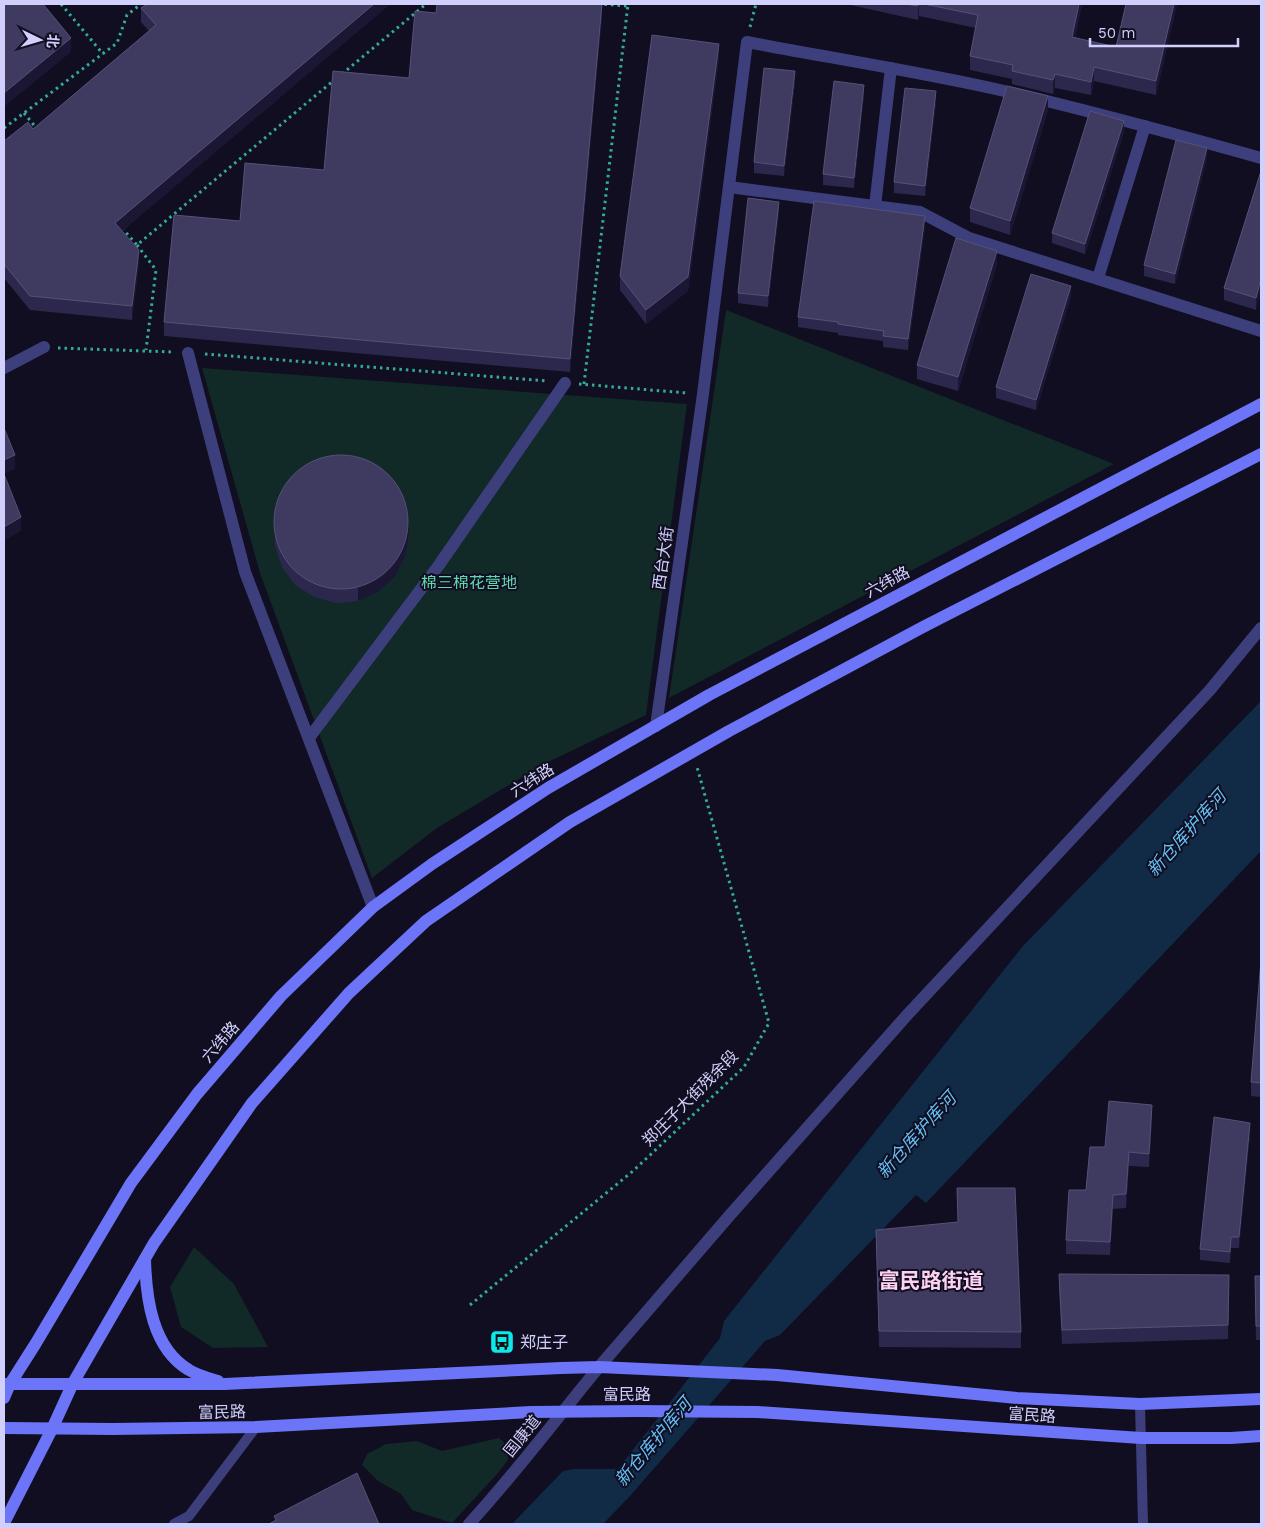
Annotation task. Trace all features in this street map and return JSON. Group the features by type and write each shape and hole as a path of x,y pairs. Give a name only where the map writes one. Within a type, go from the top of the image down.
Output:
{"main road":[{"name":"六纬路","path":"4,1398 7,1384 36,1343 131,1182 197,1094 281,996 373,907 432,864 548,788 656,726 743,677 1261,404"},
{"path":"4,1523 73,1383 145,1258 252,1103 349,992 426,921 570,822 729,731 923,627 1261,454"},
{"path":"145,1258 150,1308 159,1334 169,1352 189,1370 224,1384"},
{"name":"富民路","path":"7,1384 224,1384 600,1367 777,1375 1018,1398 1140,1404 1261,1399"},
{"name":"富民路","path":"4,1428 256,1428 562,1411 636,1410 758,1412 1141,1438 1232,1438 1261,1436"}],"street":[{"path":"746,42 999,90 1078,108 1261,158"},
{"name":"西台大街","path":"656,726 703,394 746,42"},
{"path":"875,206 891,68"},
{"path":"1098,278 1145,126"},
{"path":"729,187 920,212 969,238 1261,331"},
{"path":"4,368 44,347"},
{"path":"188,353 245,572 373,907"},
{"path":"309,738 439,565 565,383"},
{"name":"国康道","path":"469,1524 532,1451 562,1411 730,1215 908,1014 1210,690 1261,628"}],"lane":[{"path":"1140,1404 1143,1524"},
{"path":"174,1524 189,1516 256,1428"}],"path":[{"path":"61,4 103,54"},
{"path":"4,128 118,43 127,14 141,4"},
{"path":"342,74 426,4"},
{"path":"584,384 628,5 598,4"},
{"path":"746,42 756,4"},
{"path":"137,246 334,80"},
{"path":"24,113 42,135"},
{"path":"118,223 156,270 146,350"},
{"path":"44,347 146,350 703,394"},
{"name":"郑庄子大街残余段","path":"470,1305 633,1171 744,1067 769,1023 693,752"}],"green space":[{"path":"726,310 1114,464 669,698"},
{"name":"棉三棉花营地","path":"202,368 687,404 646,715 542,765 437,828 372,878 260,573"},
{"path":"194,1247 234,1284 268,1347 213,1348 181,1327 170,1287"},
{"path":"499,1438 507,1445 508,1460 452,1523 412,1510 401,1494 378,1481 362,1465 367,1454 386,1444 417,1441 442,1451"}],"water":[{"name":"新仓库护库河","path":"1261,701 1261,851 926,1203 916,1195 780,1335 765,1341 630,1496 603,1524 512,1524 563,1471 574,1469 618,1469 720,1338 724,1321 1023,946"}],"building":[{"path":"4,4 43,4 71,38 4,93"},
{"path":"147,4 374,4 115,223 139,250 132,306 30,296 4,264 4,141 28,122 33,129 156,25 141,8"},
{"path":"437,4 602,4 570,359 164,322 174,215 240,221 245,163 324,170 333,71 409,78 415,11 436,13"},
{"path":"924,4 1079,4 1072,37 1116,47 1126,4 1174,4 1156,81 1094,67 1091,82 1055,74 1053,80 1012,71 1013,65 970,56 978,15"},
{"path":"652,35 719,44 688,277 646,310 620,276"},
{"path":"764,68 795,71 784,166 754,162"},
{"path":"834,81 864,85 854,178 823,174"},
{"path":"1007,86 1048,96 1010,221 970,208"},
{"path":"905,88 936,91 925,186 894,182"},
{"path":"1090,111 1124,121 1085,244 1052,233"},
{"path":"1176,140 1207,148 1175,274 1144,265"},
{"path":"1261,171 1261,279 1256,298 1224,288"},
{"path":"748,198 779,202 768,296 738,293"},
{"path":"814,201 925,216 908,339 883,336 884,331 798,317"},
{"path":"956,238 997,251 958,377 917,365"},
{"path":"1031,274 1071,286 1036,400 996,387"},
{"path":"4,428 15,455 4,460"},
{"path":"341,455 367,460 378,466 388,475 397,485 403,496 408,522 403,548 397,559 388,569 378,578 367,584 341,589 315,584 304,578 294,569 285,559 279,548 274,522 279,496 285,485 294,475 304,466 315,460"},
{"path":"4,474 21,517 4,527"},
{"path":"1261,960 1261,1083 1251,1082"},
{"path":"1109,1101 1152,1105 1149,1154 1129,1152 1126,1194 1113,1195 1110,1242 1066,1240 1069,1190 1086,1190 1090,1147 1105,1147"},
{"path":"1214,1117 1250,1123 1239,1237 1231,1237 1230,1252 1200,1249"},
{"path":"957,1188 1015,1188 1021,1332 879,1331 876,1230 958,1222"},
{"path":"1059,1274 1229,1275 1228,1325 1062,1330"},
{"path":"1255,1276 1261,1276 1261,1326 1256,1326"},
{"path":"357,1473 379,1524 269,1524 276,1520 274,1516"}],"place":[{"name":"郑庄子","path":"502,1342"}],"district":[{"name":"富民路街道","path":"931,1280"}]}
